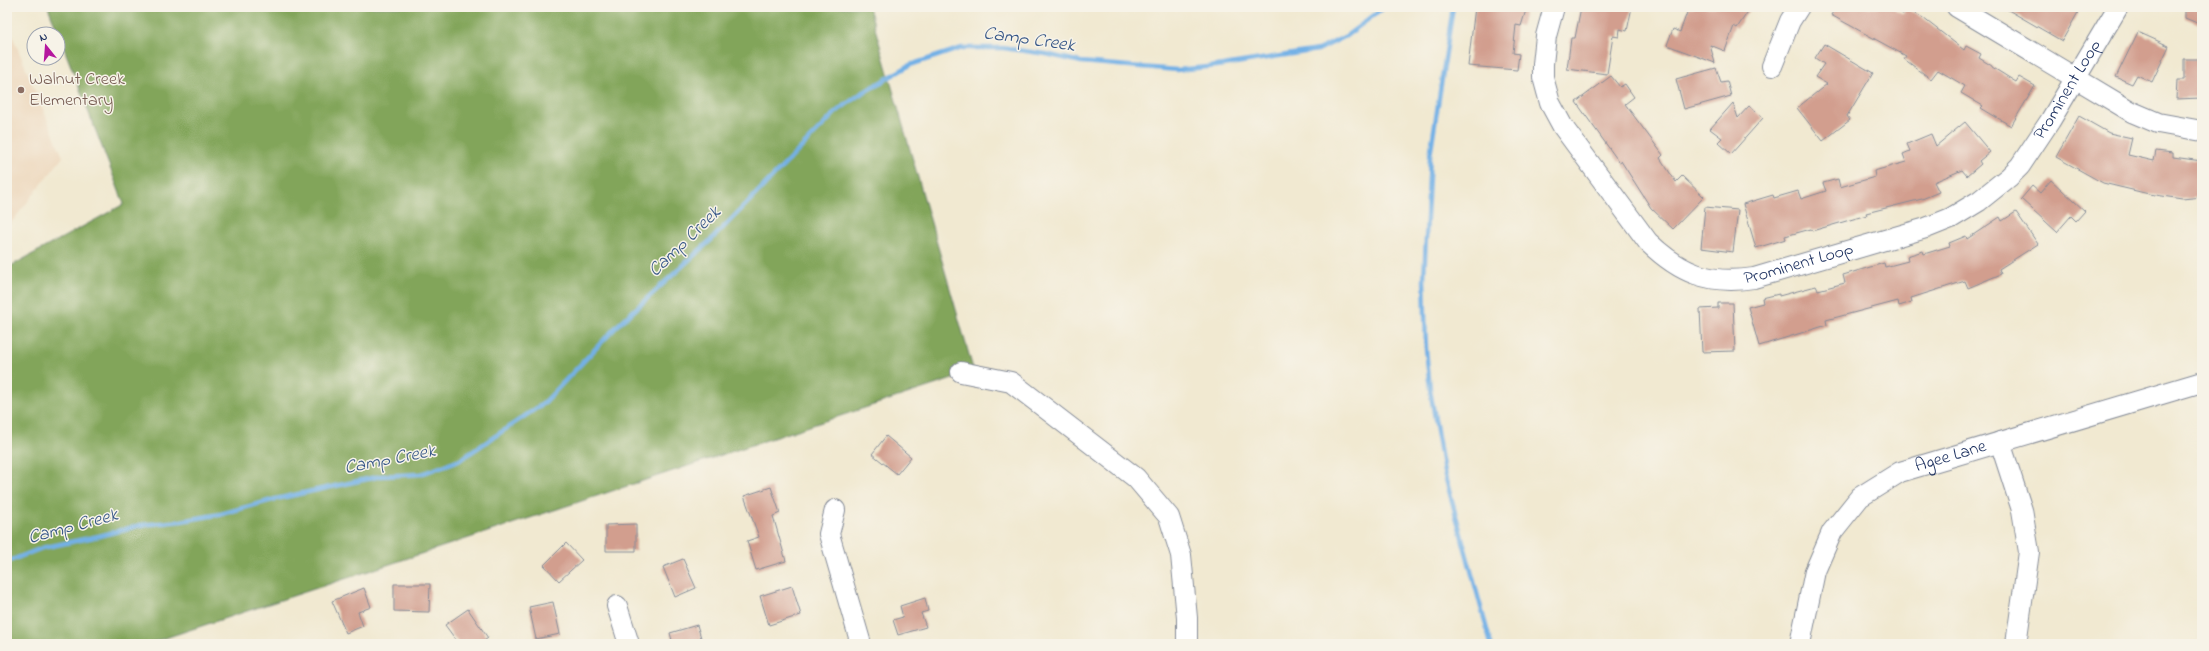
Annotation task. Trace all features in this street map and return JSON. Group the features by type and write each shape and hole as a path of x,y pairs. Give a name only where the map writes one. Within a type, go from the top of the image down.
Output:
{"street":[{"name":"Prominent Loop","path":"1554,7 1544,52 1543,77 1550,103 1562,126 1648,242 1675,265 1714,280 1737,281 1769,274 1926,228 1964,210 1994,190 2020,166 2032,149 2118,7"},
{"path":"1772,66 1790,21 1799,7"},
{"path":"1957,7 2116,104 2146,118 2171,126 2202,131"},
{"path":"961,372 1011,382 1136,478 1169,517 1181,555 1187,618 1187,644"},
{"name":"Agee Lane","path":"1800,644 1815,571 1832,532 1860,497 1900,472 2202,382"},
{"path":"2000,442 2022,510 2029,552 2016,644"},
{"path":"836,510 829,534 861,644"},
{"path":"618,606 629,644"}],"shaded area":[{"name":"Walnut Creek Elementary","path":"7,23 63,157 7,228"}],"green space":[{"path":"48,7 869,7 974,372 147,644 7,644 7,268 124,204 66,54 66,26 55,26"}],"building":[{"path":"1475,7 1516,7 1526,10 1521,26 1516,25 1513,53 1519,54 1517,70 1468,66"},
{"path":"1581,7 1632,7 1627,31 1620,29 1619,37 1613,36 1607,74 1567,69 1571,38 1575,38"},
{"path":"1689,7 1751,7 1737,28 1734,26 1725,51 1710,45 1715,63 1667,45 1673,29 1680,32"},
{"path":"1836,7 1891,7 1903,14 1906,8 1923,18 1964,50 1966,46 1981,54 1979,58 2016,82 2019,77 2035,86 2011,126 1981,108 1983,106 1961,93 1965,86 1938,70 1931,79 1904,59 1906,56 1831,15"},
{"path":"2003,7 2081,7 2062,41"},
{"path":"2185,7 2202,7 2202,25 2185,18"},
{"path":"2138,32 2169,46 2152,82 2137,75 2132,84 2116,77"},
{"path":"1824,44 1873,73 1847,116 1850,120 1823,141 1797,108 1827,84 1815,77 1824,64 1815,58"},
{"path":"2184,59 2202,59 2202,98 2176,99 2177,80 2184,80"},
{"path":"1716,68 1721,82 1727,81 1731,96 1684,109 1676,79"},
{"path":"1611,76 1620,87 1625,84 1634,97 1625,104 1663,155 1660,158 1676,182 1682,176 1704,197 1673,229 1651,208 1621,161 1619,162 1576,102"},
{"path":"1733,103 1738,118 1749,106 1763,118 1731,154 1718,142 1722,138 1710,129"},
{"path":"2079,116 2109,133 2132,138 2128,155 2154,161 2156,151 2173,153 2173,157 2202,161 2202,197 2182,199 2149,194 2103,183 2056,157"},
{"path":"1965,122 1990,152 1979,161 1981,164 1967,176 1962,170 1934,182 1939,192 1922,199 1866,213 1867,215 1812,231 1811,229 1785,236 1786,239 1756,248 1743,204 1773,195 1774,198 1798,191 1801,199 1826,191 1823,183 1838,179 1840,187 1875,177 1874,171 1906,162 1903,154 1910,151 1907,144 1931,134 1936,146"},
{"path":"2051,180 2085,211 2076,221 2071,216 2057,232 2021,199 2032,186 2040,193"},
{"path":"1705,207 1738,210 1733,252 1701,248"},
{"path":"2016,212 2038,244 1999,269 2001,274 1968,288 1965,281 1911,298 1912,302 1899,306 1898,301 1826,320 1827,325 1759,346 1748,307 1763,303 1762,298 1779,294 1779,296 1816,286 1818,290 1845,283 1843,275 1884,263 1885,267 1908,261 1907,256 1923,251 1924,254 1950,246 1949,243 1966,236 1967,239 2000,217 2002,221"},
{"path":"1718,303 1733,303 1735,351 1702,352 1700,309 1718,308"},
{"path":"886,436 911,457 897,474 872,454"},
{"path":"771,487 780,513 773,516 786,561 756,570 747,541 759,537 744,496"},
{"path":"636,524 636,551 606,551 606,525"},
{"path":"566,543 582,560 559,581 544,565"},
{"path":"683,559 696,588 675,597 663,567"},
{"path":"394,584 430,584 429,612 394,611"},
{"path":"792,586 801,615 769,625 760,596"},
{"path":"364,588 371,607 358,612 363,626 346,633 332,601"},
{"path":"925,598 928,611 921,613 926,627 898,635 893,620 903,617 900,606"},
{"path":"553,602 560,634 536,639 529,607"},
{"path":"468,609 488,638 480,644 459,644 445,625"},
{"path":"697,625 703,644 673,644 670,633"}],"waterway":[{"name":"Camp Creek","path":"7,562 42,548 99,536 141,525 181,521 221,514 276,499 381,476 421,474 460,460 544,403 617,326 712,239 836,112 859,95 910,65 962,48 1003,48 1046,54 1081,62 1177,70 1217,66 1318,50 1346,36 1385,7"},
{"path":"1453,7 1430,156 1424,279 1426,349 1430,389 1444,472 1491,644"}],"place":[{"name":"Walnut Creek Elementary","path":"21,90"}]}
